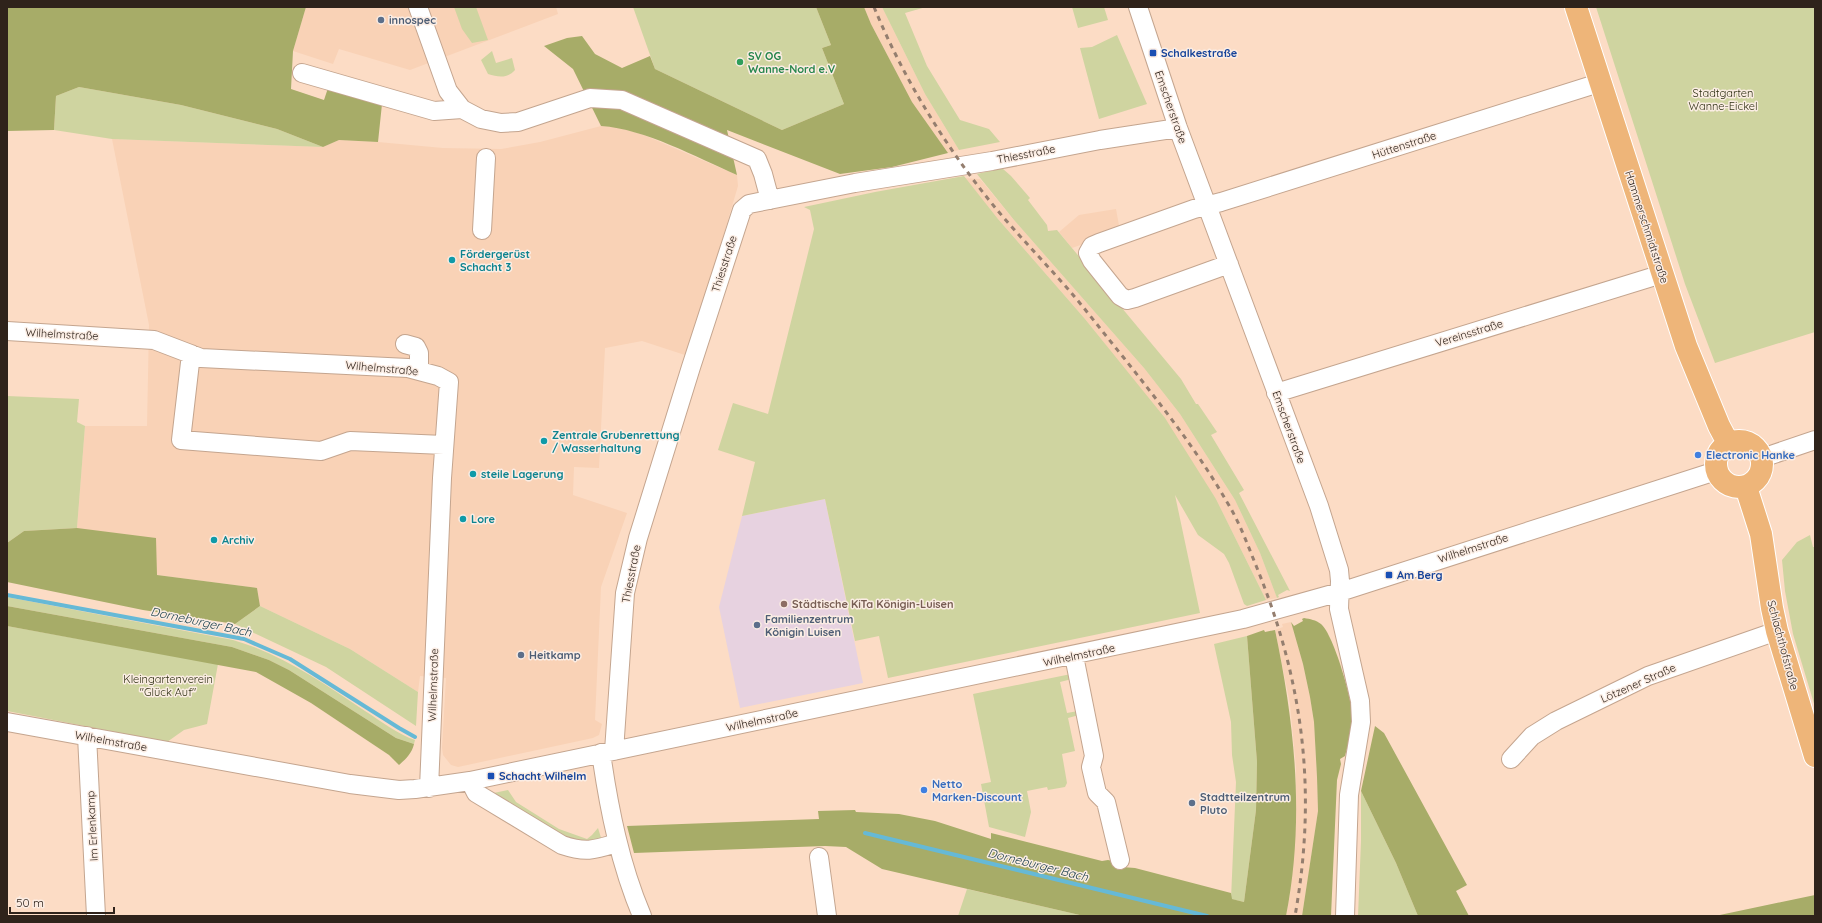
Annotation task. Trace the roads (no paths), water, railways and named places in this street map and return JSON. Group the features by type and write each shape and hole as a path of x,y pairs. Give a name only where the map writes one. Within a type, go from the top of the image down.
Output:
{"main road":[{"name":"Hammerschmidtstraße","path":"1576,7 1599,82 1686,346 1719,426 1728,443"},
{"path":"1742,441 1748,443 1754,446 1762,458 1762,470 1760,475 1752,484 1746,487 1734,487 1728,485 1723,482 1716,471 1717,455 1728,443 1742,441"},
{"name":"Schlachthofstraße","path":"1746,487 1761,534 1777,631 1815,756"}],"street":[{"path":"418,7 448,91 462,108 481,118 501,123 518,122 590,98 622,100 757,158 770,200"},
{"name":"Emscherstraße","path":"1138,7 1178,128 1319,506 1339,570 1340,592"},
{"path":"302,73 434,111 462,108"},
{"name":"Hüttenstraße","path":"1208,206 1599,82"},
{"name":"Thiesstraße","path":"642,916 632,891 617,843 607,752 625,593 638,538 742,210 750,204 869,180 992,161 1100,140 1178,128"},
{"path":"482,230 486,158"},
{"path":"1208,206 1194,209 1099,243 1089,250 1089,257 1120,296 1127,300 1229,264"},
{"name":"Vereinsstraße","path":"1276,393 1662,274"},
{"name":"Wilhelmstraße","path":"7,331 154,340 201,358 408,368 438,376 449,382 444,445 429,788"},
{"path":"405,344 416,347 419,352 420,370"},
{"path":"191,354 181,440 321,451 350,441 444,445"},
{"path":"1762,458 1815,440"},
{"name":"Wilhelmstraße","path":"7,722 350,784 400,790 429,788 470,781 1214,626 1340,592 1716,471"},
{"path":"1340,592 1339,609 1360,701 1361,722 1349,795 1345,916"},
{"name":"Lötzener Straße","path":"1511,759 1532,736 1556,721 1648,676 1777,631"},
{"path":"1074,656 1094,756 1091,767 1097,793 1106,802 1120,860"},
{"name":"Im Erlenkamp","path":"87,736 96,916"},
{"path":"470,781 476,793 562,845 576,850 590,851 617,843"},
{"path":"819,857 827,916"}],"waterway":[{"name":"Dorneburger Bach","path":"7,595 244,639 290,659 415,737"},
{"name":"Dorneburger Bach","path":"865,833 1207,916"}],"railway":[{"path":"874,7 913,88 928,114 962,164 998,211 1082,306 1165,411 1203,464 1232,510 1240,526 1273,611 1286,654 1302,739 1305,782 1305,826 1302,870 1295,916"}],"place":[{"name":"innospec","path":"381,20"},
{"name":"Schalkestraße","path":"1153,53"},
{"name":"SV OG Wanne-Nord e.V","path":"740,62"},
{"name":"Fördergerüst Schacht 3","path":"452,260"},
{"name":"Zentrale Grubenrettung / Wasserhaltung","path":"544,441"},
{"name":"Electronic Hanke","path":"1698,455"},
{"name":"steile Lagerung","path":"473,474"},
{"name":"Lore","path":"463,519"},
{"name":"Archiv","path":"214,540"},
{"name":"Am Berg","path":"1389,575"},
{"name":"Städtische KiTa Königin-Luisen","path":"784,604"},
{"name":"Familienzentrum Königin Luisen","path":"757,625"},
{"name":"Heitkamp","path":"521,655"},
{"name":"Schacht Wilhelm","path":"491,776"},
{"name":"Netto Marken-Discount","path":"924,790"},
{"name":"Stadtteilzentrum Pluto","path":"1192,803"}],"park label":[{"name":"Stadtgarten Wanne-Eickel","path":"1723,99"},
{"name":"Kleingartenverein \"Glück Auf\"","path":"168,685"}]}
